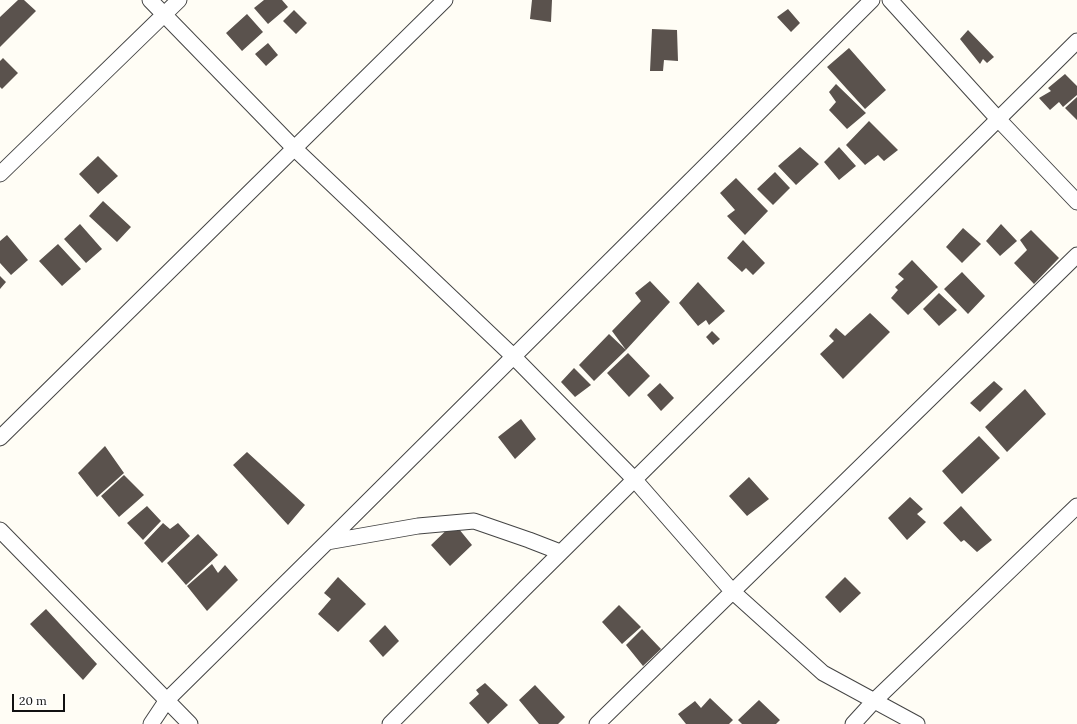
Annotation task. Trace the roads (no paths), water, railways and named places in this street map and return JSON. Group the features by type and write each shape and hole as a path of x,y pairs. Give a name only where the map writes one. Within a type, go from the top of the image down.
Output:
{"street":[{"path":"150,0 294,148 513,356 634,479 732,592 823,674 916,724"},
{"path":"0,174 180,0"},
{"path":"0,438 445,0"},
{"path":"151,724 167,700 872,0"},
{"path":"890,0 998,120 1077,202"},
{"path":"390,724 560,552 1077,41"},
{"path":"597,724 1077,255"},
{"path":"853,724 874,701 1077,506"},
{"path":"327,542 418,526 474,521 560,552"},
{"path":"0,530 190,724"}]}
